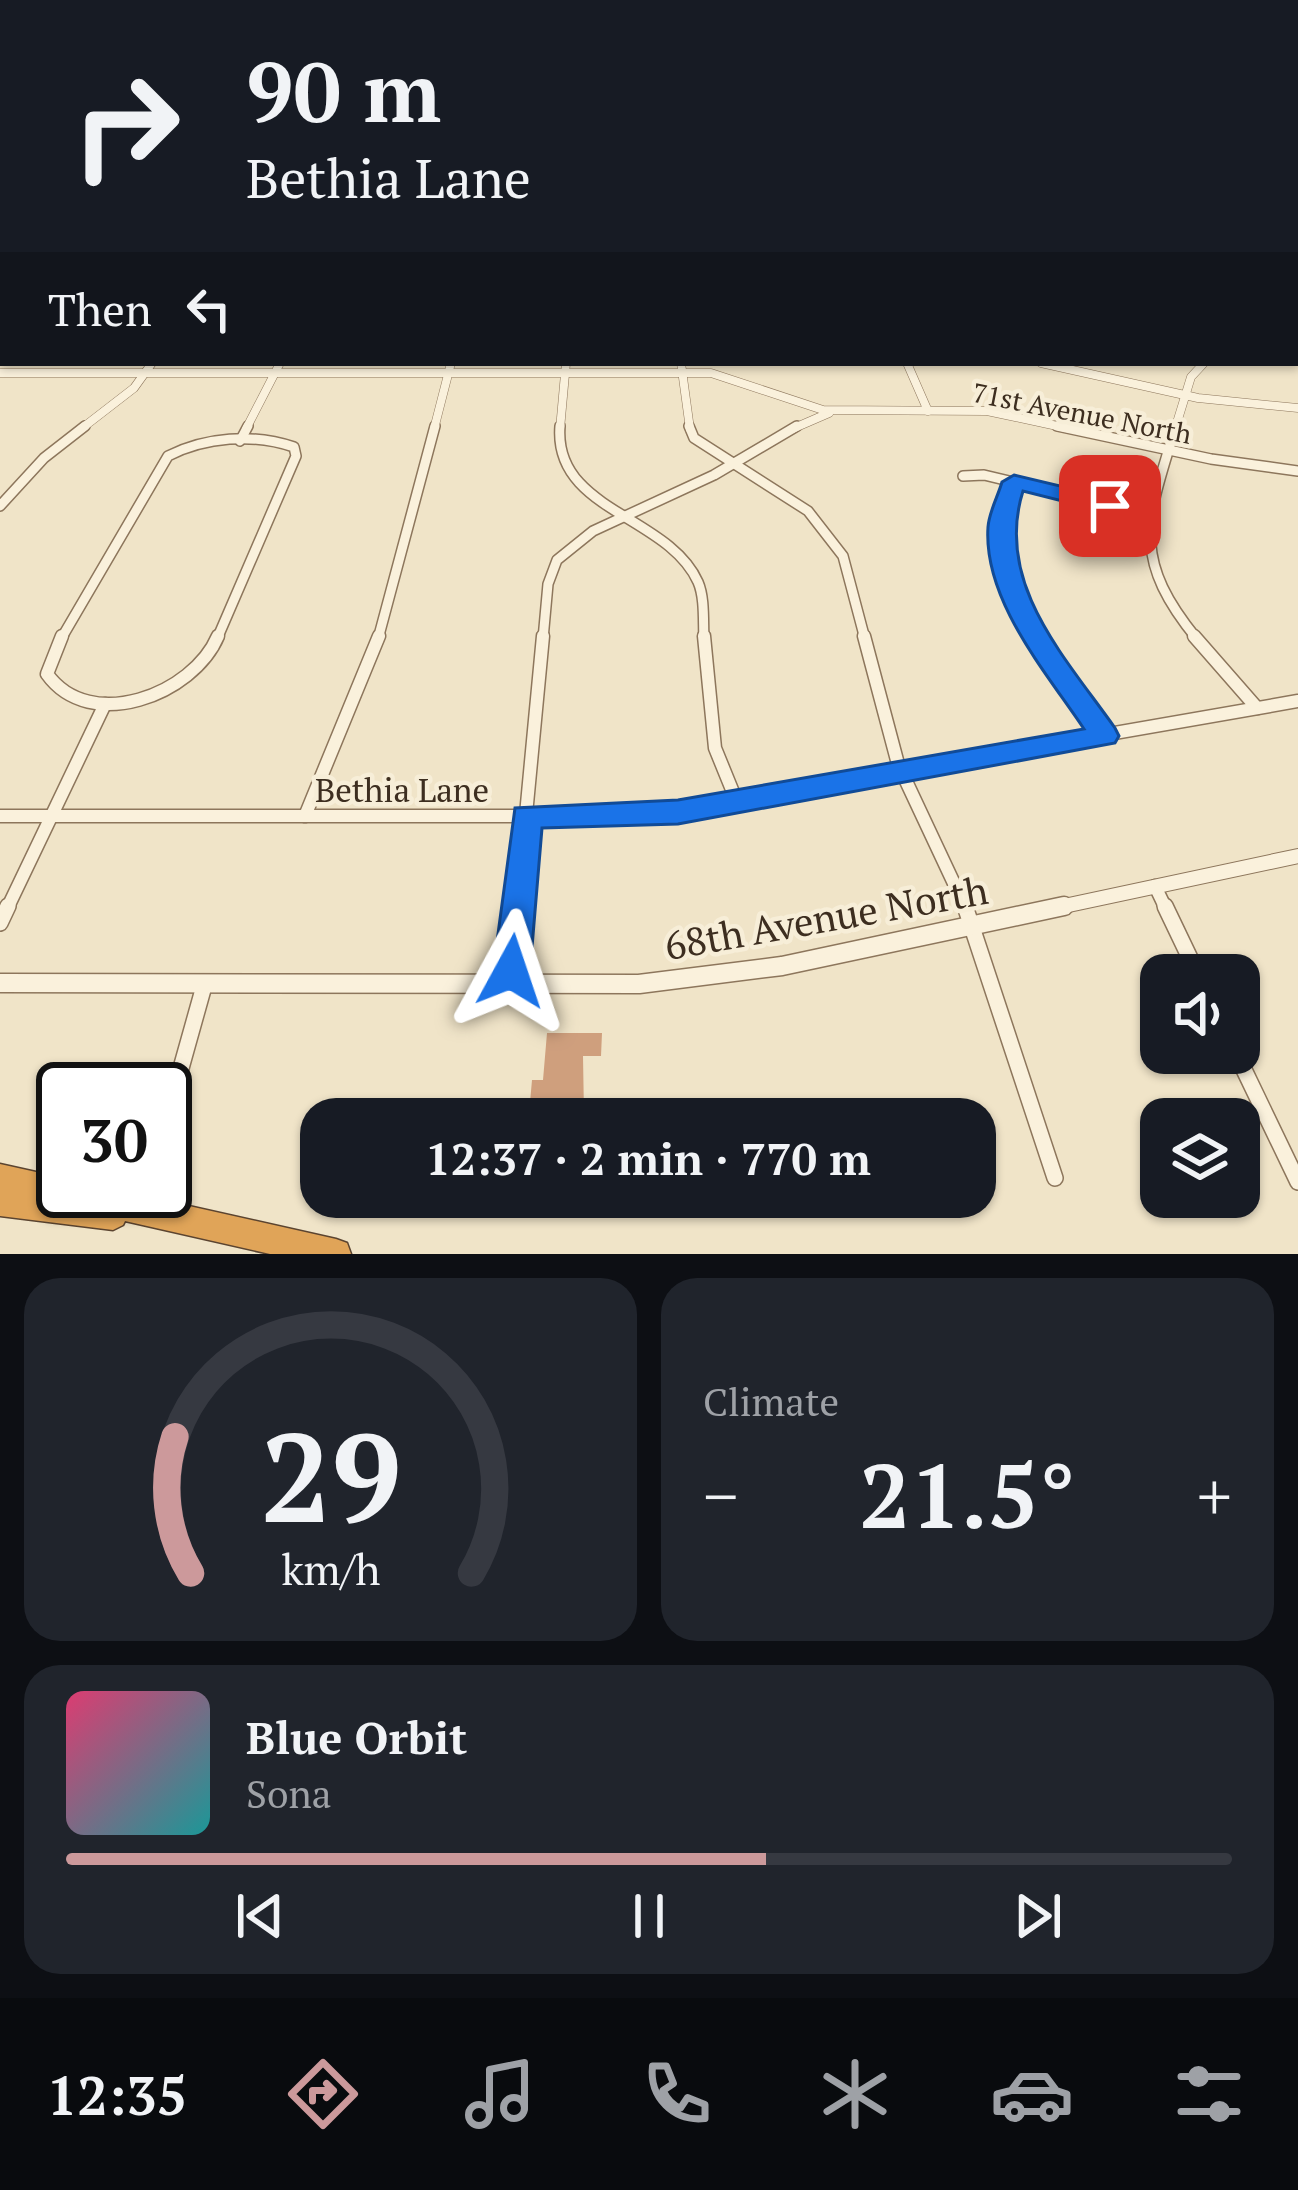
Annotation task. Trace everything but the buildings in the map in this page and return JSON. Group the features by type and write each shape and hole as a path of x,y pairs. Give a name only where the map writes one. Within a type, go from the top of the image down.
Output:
{"highway":[{"path":"0,1178 336,1254"},
{"path":"0,1201 237,1233"}],"street":[{"path":"908,366 928,411"},
{"path":"1055,366 1186,396 1298,408"},
{"path":"1201,366 1193,373 1186,396 1154,516 1149,554 1162,586 1198,639 1257,708"},
{"path":"0,506 44,458 124,396 149,367"},
{"name":"71st Avenue North","path":"0,373 149,367 681,368 746,379 796,404 837,411 987,411 1171,451 1298,471"},
{"path":"240,440 278,367"},
{"path":"305,816 385,621 450,368"},
{"path":"565,368 559,441 564,464 581,487 674,549 694,572 701,598 716,748 737,802"},
{"path":"681,368 688,429 703,446 791,498 834,540 850,573 902,772 973,925 1055,1178"},
{"path":"510,986 551,572 579,540 732,464 806,421 837,411"},
{"path":"197,441 281,441 297,451 215,649 197,671 168,690 136,701 105,704 59,692 47,674 53,652 168,456 197,441"},
{"path":"963,476 1014,482 1154,516"},
{"path":"1014,482 1000,524 1004,564 1031,628 1104,736"},
{"name":"Bethia Lane","path":"0,816 639,816 1298,701"},
{"path":"0,923 105,704"},
{"name":"68th Avenue North","path":"0,983 639,984 713,976 1298,856"},
{"path":"1155,886 1188,954"},
{"path":"183,1062 204,986"},
{"path":"1246,1074 1298,1182"}],"route":[{"path":"511,971 526,816 678,812 1104,736 1031,628 1004,564 1000,524 1014,482 1110,506"}]}
